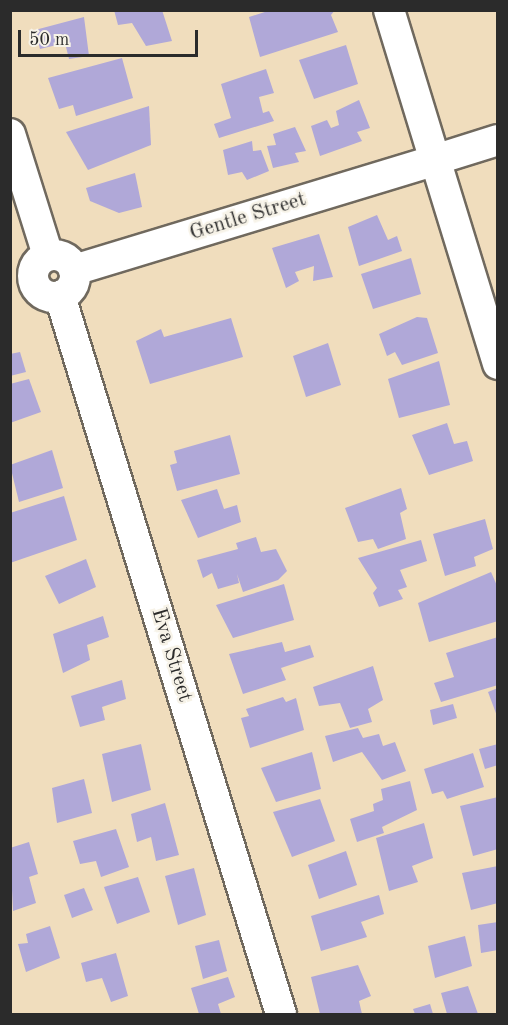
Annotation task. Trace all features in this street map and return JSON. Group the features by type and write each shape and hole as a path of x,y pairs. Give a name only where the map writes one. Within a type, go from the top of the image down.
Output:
{"street":[{"path":"389,10 498,363"},
{"path":"10,134 48,255"},
{"name":"Gentle Street","path":"74,270 498,140"},
{"path":"48,255 68,260 74,270 73,286 60,297 22,286 36,265 48,255"},
{"name":"Eva Street","path":"60,297 281,1014"}],"building":[{"path":"114,10 162,10 172,41 146,46 132,23 118,25"},
{"path":"271,10 335,10 331,15 338,32 260,57 249,17"},
{"path":"84,17 89,56 69,59 65,43 40,49 35,30"},
{"path":"346,45 358,84 314,99 299,60"},
{"path":"122,58 133,98 76,116 73,105 59,109 48,78"},
{"path":"266,69 274,93 259,97 263,113 269,111 274,121 219,138 214,124 231,118 221,84"},
{"path":"359,100 370,128 357,132 362,141 320,156 311,126 327,120 331,128 339,125 336,111"},
{"path":"149,106 151,145 88,170 66,132"},
{"path":"295,127 306,151 295,153 299,162 273,168 267,146 276,145 273,134"},
{"path":"252,141 253,151 261,150 269,171 247,180 242,172 228,175 223,150"},
{"path":"135,173 142,207 119,213 90,201 86,188"},
{"path":"377,215 388,240 397,236 402,251 359,266 348,227"},
{"path":"319,234 333,277 313,281 314,266 295,272 299,281 286,288 272,248"},
{"path":"411,258 421,294 373,309 361,274"},
{"path":"417,317 427,318 438,353 402,365 395,352 387,356 379,334"},
{"path":"231,318 243,357 150,384 136,341 161,329 164,337"},
{"path":"328,343 341,385 306,397 293,356"},
{"path":"20,352 26,372 10,376 10,354"},
{"path":"439,361 450,405 399,418 388,379"},
{"path":"29,379 41,412 10,423 10,384"},
{"path":"447,423 454,444 467,441 473,461 429,475 412,435"},
{"path":"230,435 240,474 177,491 170,465 177,463 174,451"},
{"path":"52,450 63,488 19,502 10,465"},
{"path":"401,488 407,509 400,513 406,539 378,549 373,539 358,542 345,508"},
{"path":"217,489 224,509 237,505 241,522 198,538 181,500"},
{"path":"64,496 77,540 10,563 10,513"},
{"path":"485,519 493,549 474,557 476,566 445,576 433,534"},
{"path":"256,537 261,552 276,549 287,571 278,580 243,592 237,574 239,583 218,589 212,573 203,578 197,560 238,549 236,543"},
{"path":"421,540 427,561 400,570 407,587 398,590 403,599 379,607 373,593 377,588 358,558"},
{"path":"86,559 96,587 59,604 45,576"},
{"path":"491,572 498,588 498,621 429,642 418,603"},
{"path":"284,584 294,620 233,638 216,605"},
{"path":"103,616 109,637 87,645 90,660 63,673 53,634"},
{"path":"498,637 498,685 441,702 434,683 454,677 446,653"},
{"path":"282,642 285,652 310,645 314,657 281,668 286,680 243,694 229,654"},
{"path":"373,666 383,700 368,709 372,722 350,728 340,703 319,706 313,687"},
{"path":"122,680 126,699 102,707 105,720 80,727 71,696"},
{"path":"498,688 498,716 497,716 488,692"},
{"path":"283,697 286,702 296,698 304,730 250,748 241,718 249,716 246,709"},
{"path":"453,704 457,718 433,725 430,710"},
{"path":"358,728 363,738 379,734 383,746 395,742 406,771 382,780 362,752 333,762 325,736"},
{"path":"141,744 151,790 112,802 102,754"},
{"path":"498,744 498,765 485,769 479,749"},
{"path":"312,752 321,789 276,802 261,768"},
{"path":"473,753 484,787 447,799 443,791 432,794 424,769"},
{"path":"84,779 92,813 57,823 52,788"},
{"path":"410,781 417,810 382,827 384,833 357,842 350,819 374,811 373,804 383,800 381,789"},
{"path":"498,797 498,849 473,856 460,806"},
{"path":"320,799 335,841 292,857 273,812"},
{"path":"165,803 179,855 156,861 151,837 137,842 131,814"},
{"path":"424,823 433,858 412,866 418,882 389,891 376,838"},
{"path":"116,829 129,867 101,877 96,861 80,864 73,841"},
{"path":"29,842 38,874 29,877 36,903 13,911 10,848"},
{"path":"346,851 357,885 319,899 308,865"},
{"path":"498,866 498,903 471,910 462,873"},
{"path":"194,868 206,915 178,925 165,876"},
{"path":"138,877 150,912 117,924 104,887"},
{"path":"84,888 93,910 72,918 64,895"},
{"path":"379,895 384,914 361,922 367,937 321,951 311,916"},
{"path":"498,922 498,950 481,953 478,925"},
{"path":"50,926 60,958 26,972 18,944 28,943 26,934"},
{"path":"465,936 472,966 435,978 428,946"},
{"path":"219,940 227,971 203,979 195,946"},
{"path":"116,953 128,996 111,1002 102,978 86,982 81,963"},
{"path":"358,965 371,996 359,1001 362,1014 320,1014 311,977"},
{"path":"228,977 235,997 218,1004 221,1014 199,1014 191,988"},
{"path":"468,986 478,1014 447,1014 441,993"},
{"path":"430,1004 433,1014 415,1014 413,1009"}]}
